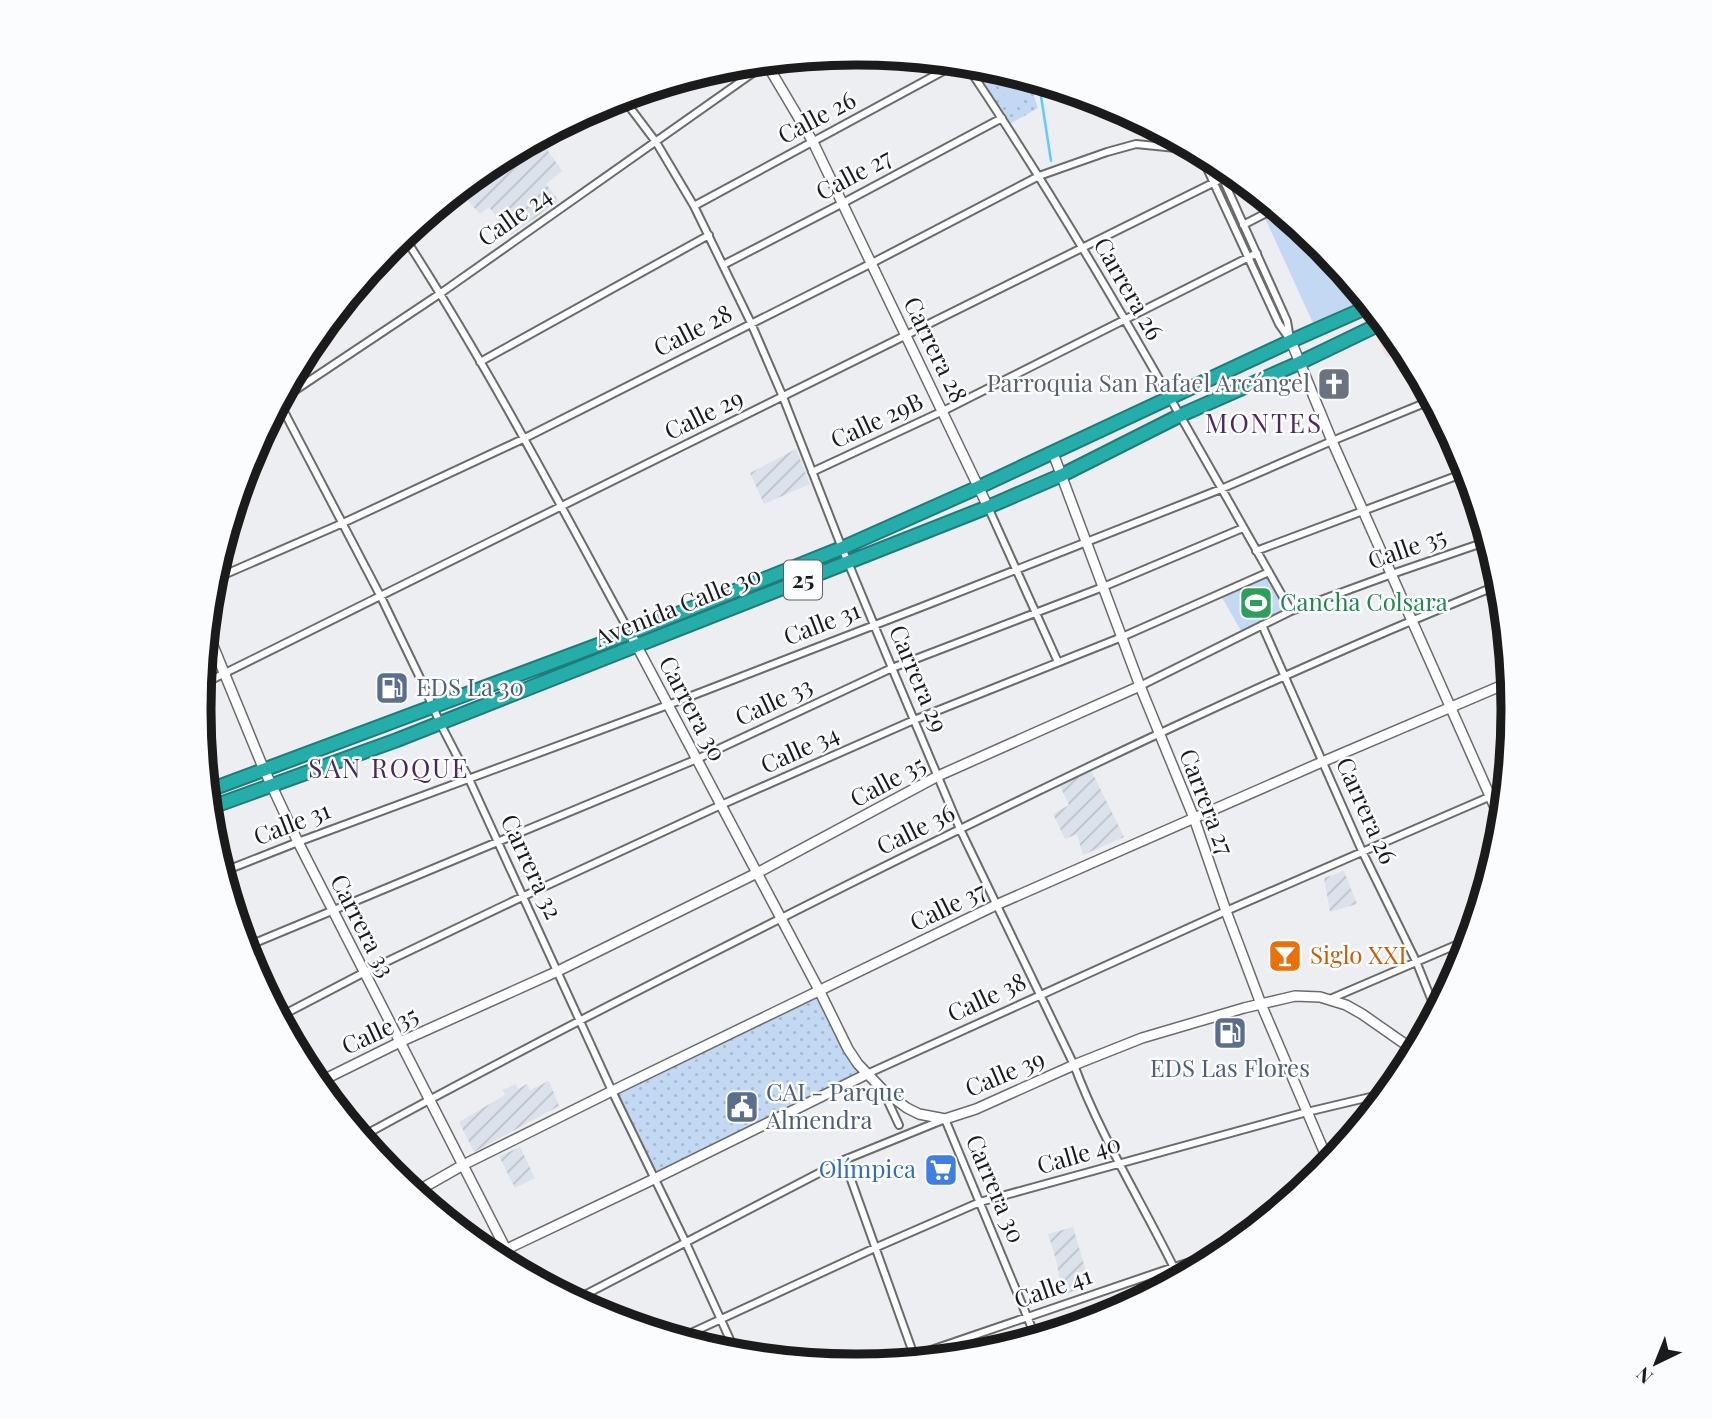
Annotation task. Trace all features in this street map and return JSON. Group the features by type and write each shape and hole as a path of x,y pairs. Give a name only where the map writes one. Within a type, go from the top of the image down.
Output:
{"highway":[{"name":"Avenida Calle 30","path":"216,788 630,633 842,548 1362,310"},
{"name":"Avenida Calle 30","path":"219,804 397,740 988,507 1062,475 1179,416 1375,326"}],"street":[{"name":"Carrera 28","path":"772,70 813,142 872,263 979,487 1058,662"},
{"name":"Calle 26","path":"694,206 944,71"},
{"name":"Calle 24","path":"297,389 441,293 751,73"},
{"name":"Carrera 26","path":"973,76 1083,248 1291,611"},
{"name":"Carrera 29","path":"629,106 656,142 694,206 751,323 960,829 1074,1065 1118,1164 1174,1267"},
{"name":"Calle 27","path":"723,265 1002,118"},
{"name":"Calle 28","path":"226,574 525,438 1039,176 1136,144 1173,148"},
{"path":"1205,168 1279,324 1290,341 1493,804"},
{"name":"Calle 29","path":"212,680 1222,179"},
{"path":"1224,180 1287,321 1290,341"},
{"path":"1236,230 1266,213"},
{"path":"480,362 709,235"},
{"name":"Carrera 30","path":"410,245 441,293 525,438 848,1049 867,1074 907,1108 919,1114 945,1119 1032,1329"},
{"name":"Calle 29B","path":"812,472 943,411 1257,253"},
{"name":"Calle 31","path":"231,868 668,705 1221,489 1423,404"},
{"name":"Carrera 32","path":"285,412 381,597 469,779 731,1342"},
{"name":"Carrera 27","path":"1054,453 1158,733 1194,818 1261,1004 1324,1152"},
{"path":"1256,551 1457,476"},
{"name":"Calle 33","path":"255,943 696,759 892,668 1036,614 1243,528"},
{"name":"Calle 35","path":"327,1078 558,971 757,873 938,776 1140,686 1291,611 1479,544"},
{"name":"Calle 34","path":"287,1013 365,972 721,805 914,720 1122,637 1269,572"},
{"name":"Calle 36","path":"369,1133 579,1020 960,829 1158,733 1412,620 1489,589"},
{"name":"Carrera 26","path":"1262,625 1431,1000"},
{"name":"Carrera 33","path":"215,649 271,785 298,842 507,1252"},
{"name":"Calle 37","path":"424,1187 612,1091 996,905 1500,686"},
{"name":"Calle 38","path":"506,1249 867,1074 1040,994 1495,794"},
{"name":"Calle 39","path":"586,1295 844,1160 976,1109 1074,1065 1142,1038 1261,1004 1295,996 1329,999 1457,944"},
{"path":"1329,999 1362,1014 1406,1045"},
{"name":"Carrera 30","path":"884,1091 899,1125"},
{"name":"Calle 40","path":"692,1333 981,1202 1372,1097"},
{"path":"844,1160 913,1352"},
{"name":"Calle 41","path":"939,1349 1185,1264"}],"shaded area":[{"path":"981,77 1032,90 1038,108 1010,124"},
{"path":"994,80 1023,87 1029,97 1011,107"},
{"path":"544,145 562,171 546,184 559,201 511,235 489,207 480,214 465,197 498,173"},
{"path":"1270,216 1281,225 1356,303 1313,323 1265,218"},
{"path":"1381,335 1394,355 1386,358 1377,337"},
{"path":"796,449 810,484 764,504 750,473"},
{"name":"Cancha Colsara","path":"1269,572 1291,611 1243,634 1220,594"},
{"path":"1091,770 1124,837 1083,855 1077,834 1065,839 1053,814 1069,805 1060,786"},
{"path":"1344,871 1357,904 1330,912 1324,878"},
{"path":"819,990 867,1074 654,1179 612,1091"},
{"path":"549,1081 559,1106 474,1152 459,1122 505,1095 503,1090 516,1084 518,1089 527,1084 530,1090"},
{"path":"520,1147 535,1178 515,1188 499,1156"},
{"path":"1073,1227 1090,1285 1063,1295 1048,1234"}],"waterway":[{"path":"1042,93 1051,161"}],"place":[{"name":"Parroquia San Rafael Arcángel","path":"1334,384"},
{"name":"Cancha Colsara","path":"1256,603"},
{"name":"EDS La 30","path":"392,688"},
{"name":"Siglo XXI","path":"1285,956"},
{"name":"EDS Las Flores","path":"1230,1033"},
{"name":"CAI - Parque Almendra","path":"742,1107"},
{"name":"Olímpica","path":"941,1170"}],"district":[{"name":"MONTES","path":"1264,424"},
{"name":"SAN ROQUE","path":"389,769"}]}
